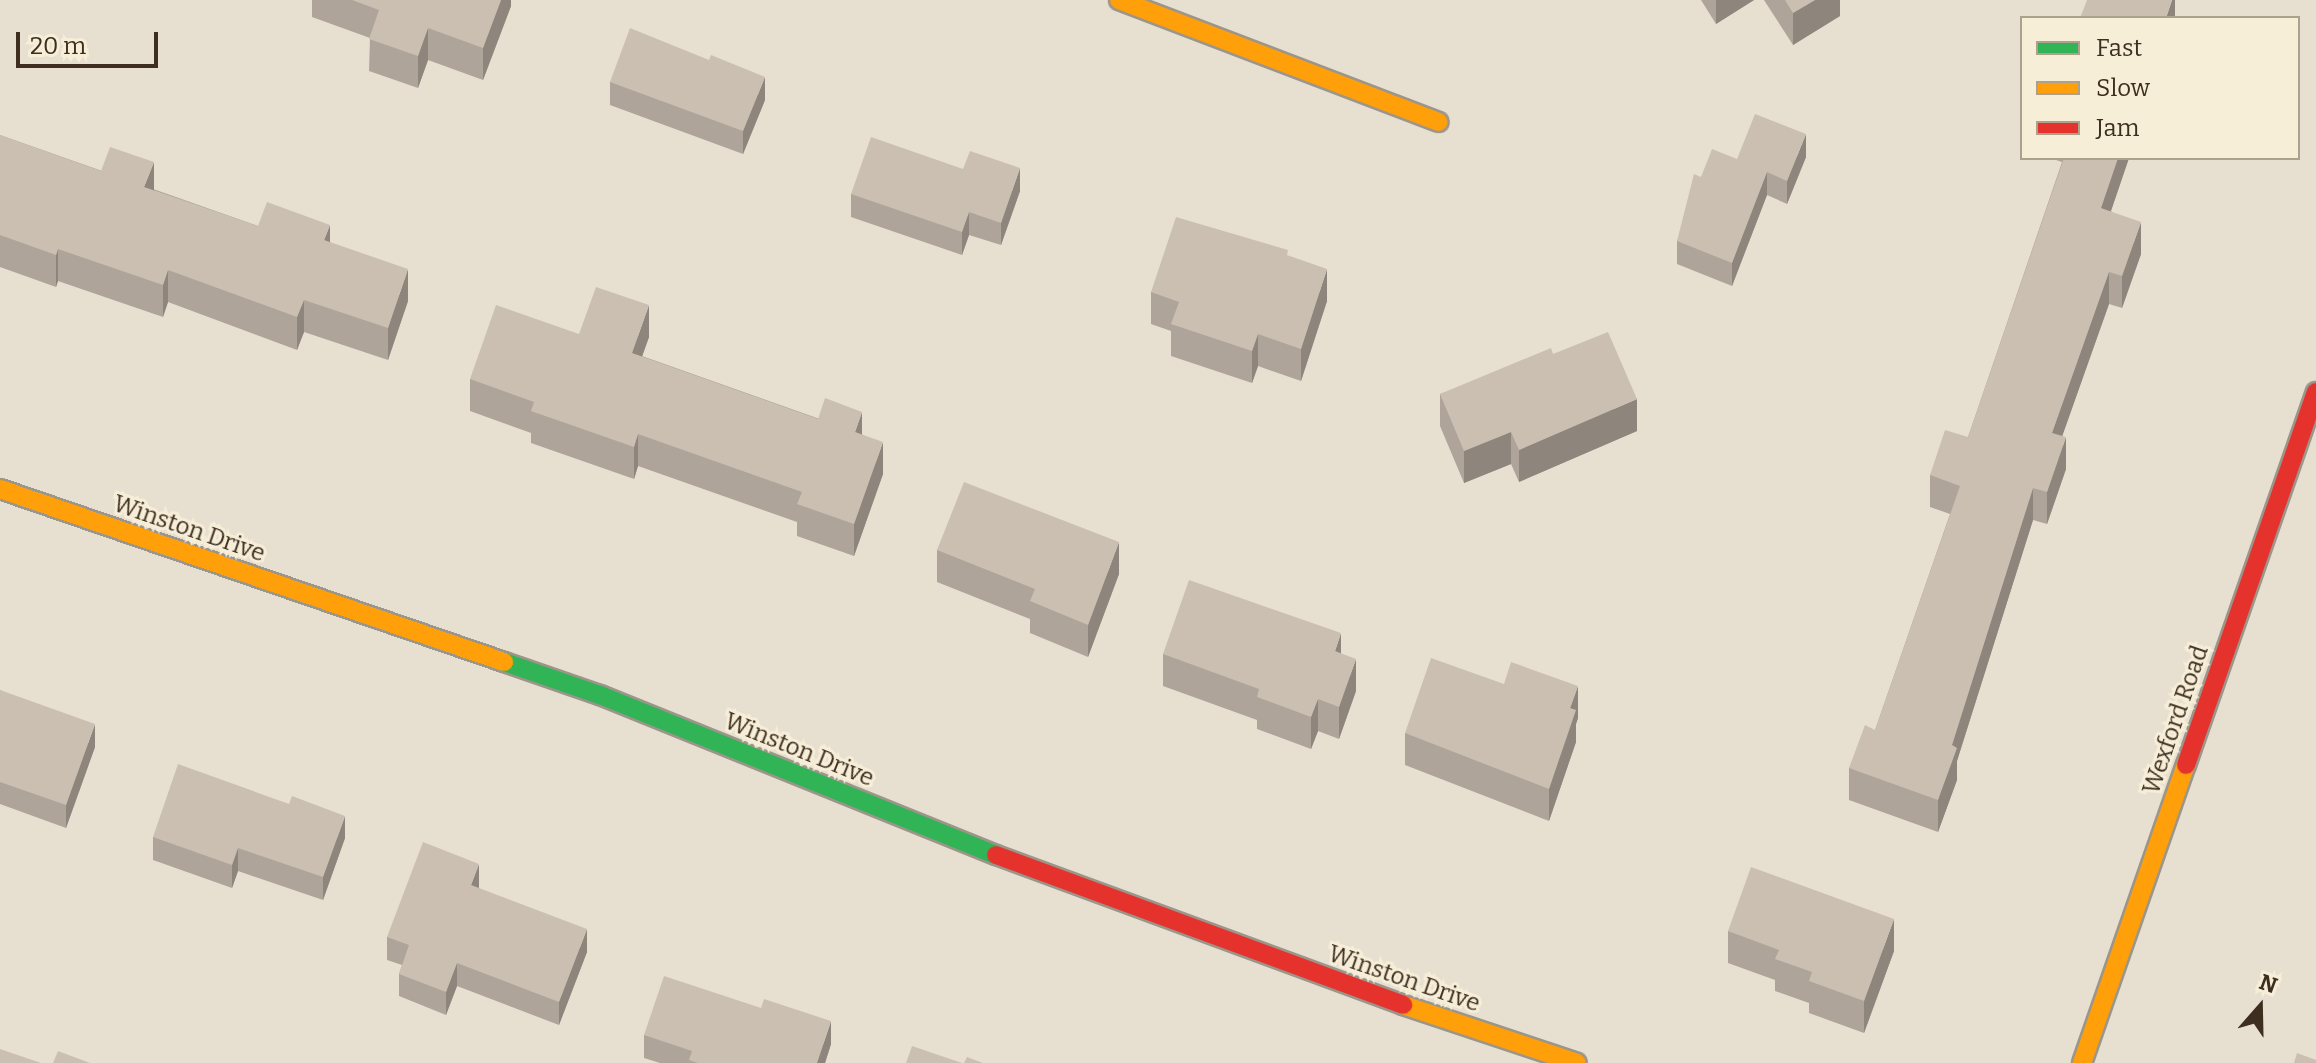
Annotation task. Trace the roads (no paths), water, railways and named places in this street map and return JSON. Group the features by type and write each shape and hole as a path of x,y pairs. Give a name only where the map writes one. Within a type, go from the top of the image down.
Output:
{"street":[{"path":"1119,0 1438,122"},
{"name":"Wexford Road","path":"2082,1063 2316,392"},
{"name":"Winston Drive","path":"0,489 600,695 976,848 1387,1000 1577,1063"}]}
